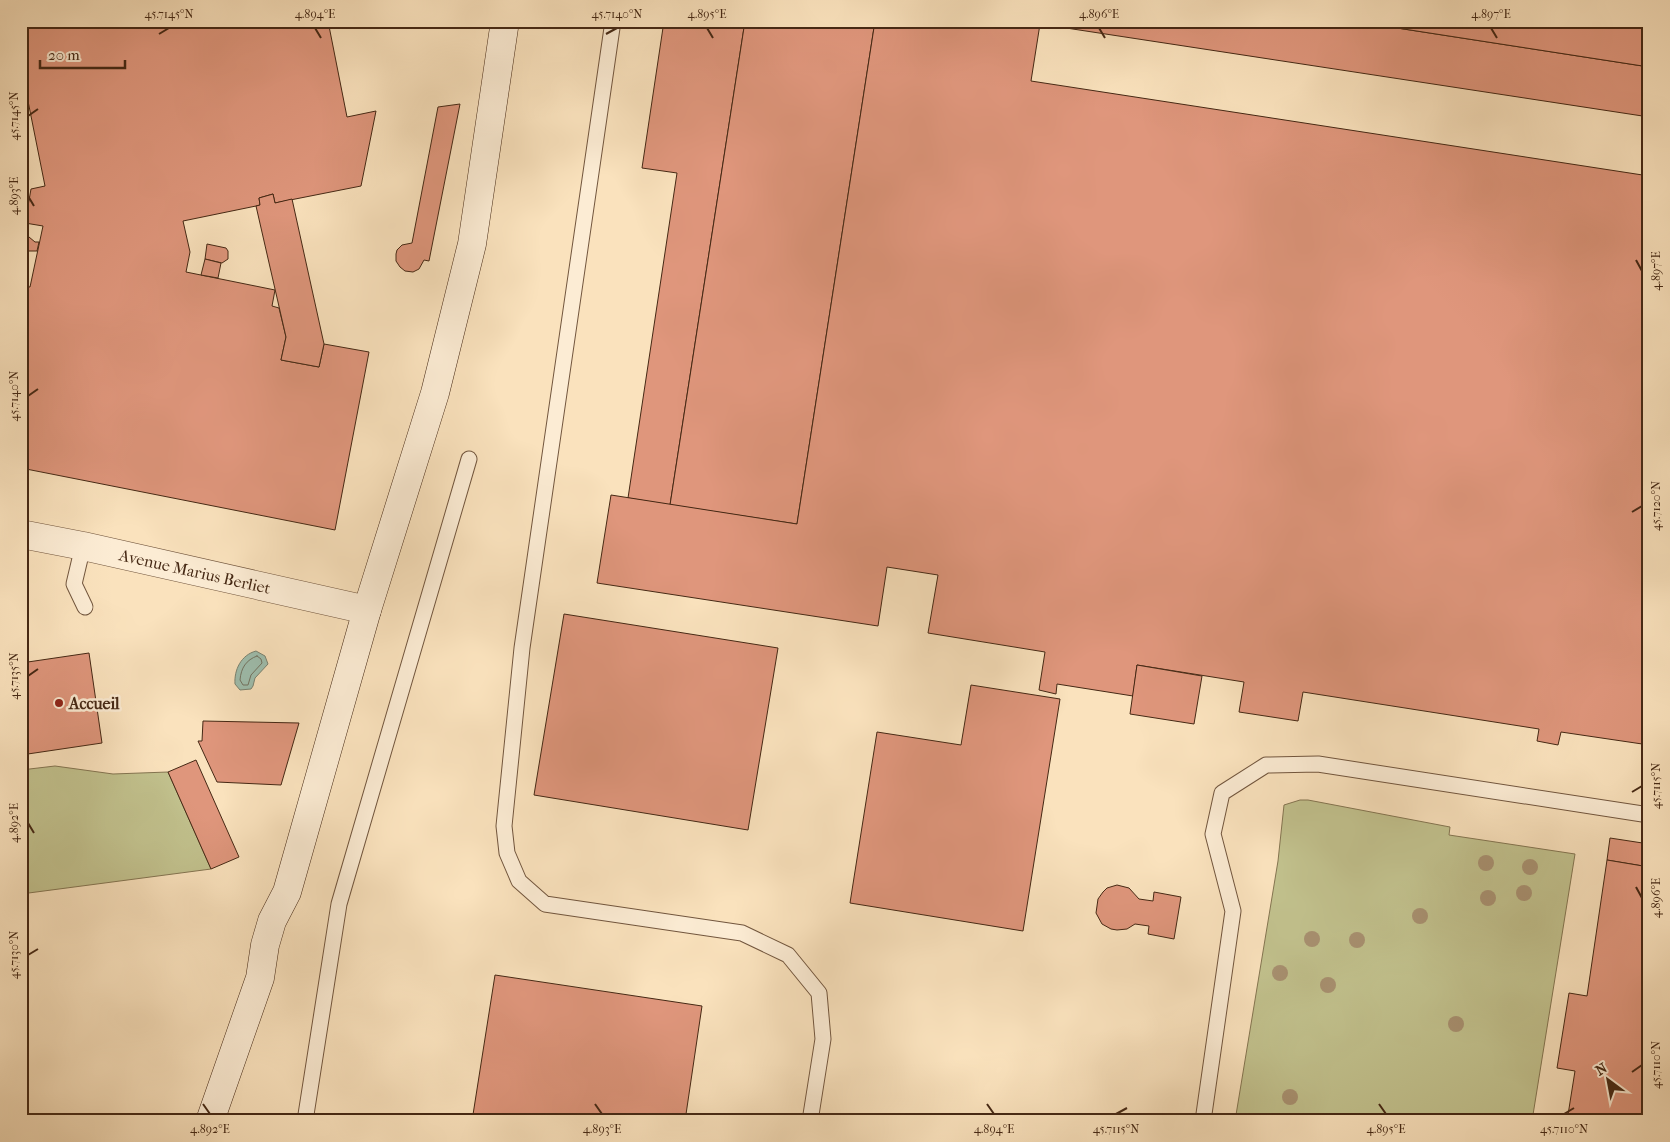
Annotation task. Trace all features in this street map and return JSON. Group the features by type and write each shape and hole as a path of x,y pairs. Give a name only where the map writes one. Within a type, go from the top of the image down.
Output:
{"street":[{"path":"210,1121 260,978 265,945 272,921 287,892 367,610 435,393 472,244 505,21"},
{"name":"Avenue Marius Berliet","path":"21,534 83,546 367,610"}],"lane":[{"path":"613,21 522,648 504,826 507,853 519,881 545,904 742,933 788,955 819,992 823,1039 810,1121"},
{"path":"305,1121 339,904 469,459"},
{"path":"83,546 74,584 85,608"},
{"path":"1203,1121 1233,911 1214,834 1222,793 1266,765 1318,764 1649,815"}],"green space":[{"path":"55,766 113,774 168,772 211,869 21,894 21,770"},
{"path":"1300,800 1450,827 1449,835 1575,854 1532,1121 1235,1121 1278,861 1284,805"}],"water":[{"path":"256,651 265,656 268,664 255,678 251,689 240,690 235,684 237,668 246,656"}],"building":[{"path":"21,21 328,21 347,117 376,111 361,186 275,203 273,194 259,198 260,205 183,221 190,252 186,272 275,290 272,306 279,308 286,337 281,360 319,367 324,344 369,352 335,530 21,468 21,286 30,287 43,226 25,223 31,189 45,186 21,66"},
{"path":"664,21 745,21 670,505 628,498 677,173 642,168"},
{"path":"745,21 875,21 797,524 670,505"},
{"path":"875,21 1352,21 1649,67 1649,117 1040,24 1031,81 1649,176 1649,745 1561,732 1558,745 1537,741 1539,729 1303,692 1298,721 1239,712 1244,682 1137,665 1133,696 1057,684 1056,694 1039,690 1045,652 928,633 938,575 887,567 878,626 597,583 611,495 797,524"},
{"path":"1352,21 1649,21 1649,67"},
{"path":"460,104 429,261 424,260 419,269 413,272 405,271 396,261 396,254 402,245 412,243 438,107"},
{"path":"273,194 275,203 292,199 324,344 319,367 281,360 286,337 256,206 260,205 259,198"},
{"path":"27,237 35,242 39,242 37,251 24,251 21,247 21,243"},
{"path":"207,244 226,248 228,259 222,263 205,259"},
{"path":"205,259 221,263 218,278 201,275"},
{"path":"564,614 778,648 748,830 534,795"},
{"name":"Accueil","path":"89,653 102,743 21,755 21,663"},
{"path":"1137,665 1202,676 1194,724 1130,714"},
{"path":"971,685 1060,699 1023,931 850,903 877,732 961,745"},
{"path":"203,721 299,723 281,785 217,782 198,741 202,741"},
{"path":"196,760 239,857 211,869 168,772"},
{"path":"1610,838 1649,844 1649,867 1607,860"},
{"path":"1607,860 1649,867 1649,1121 1567,1121 1575,1071 1557,1068 1569,993 1587,996"},
{"path":"1117,885 1129,888 1139,899 1153,901 1154,892 1181,897 1174,939 1148,934 1149,926 1135,924 1127,929 1117,930 1102,924 1096,913 1098,899 1107,888"},
{"path":"495,975 702,1006 685,1121 472,1121"}],"place":[{"name":"Accueil","path":"59,703"}]}
